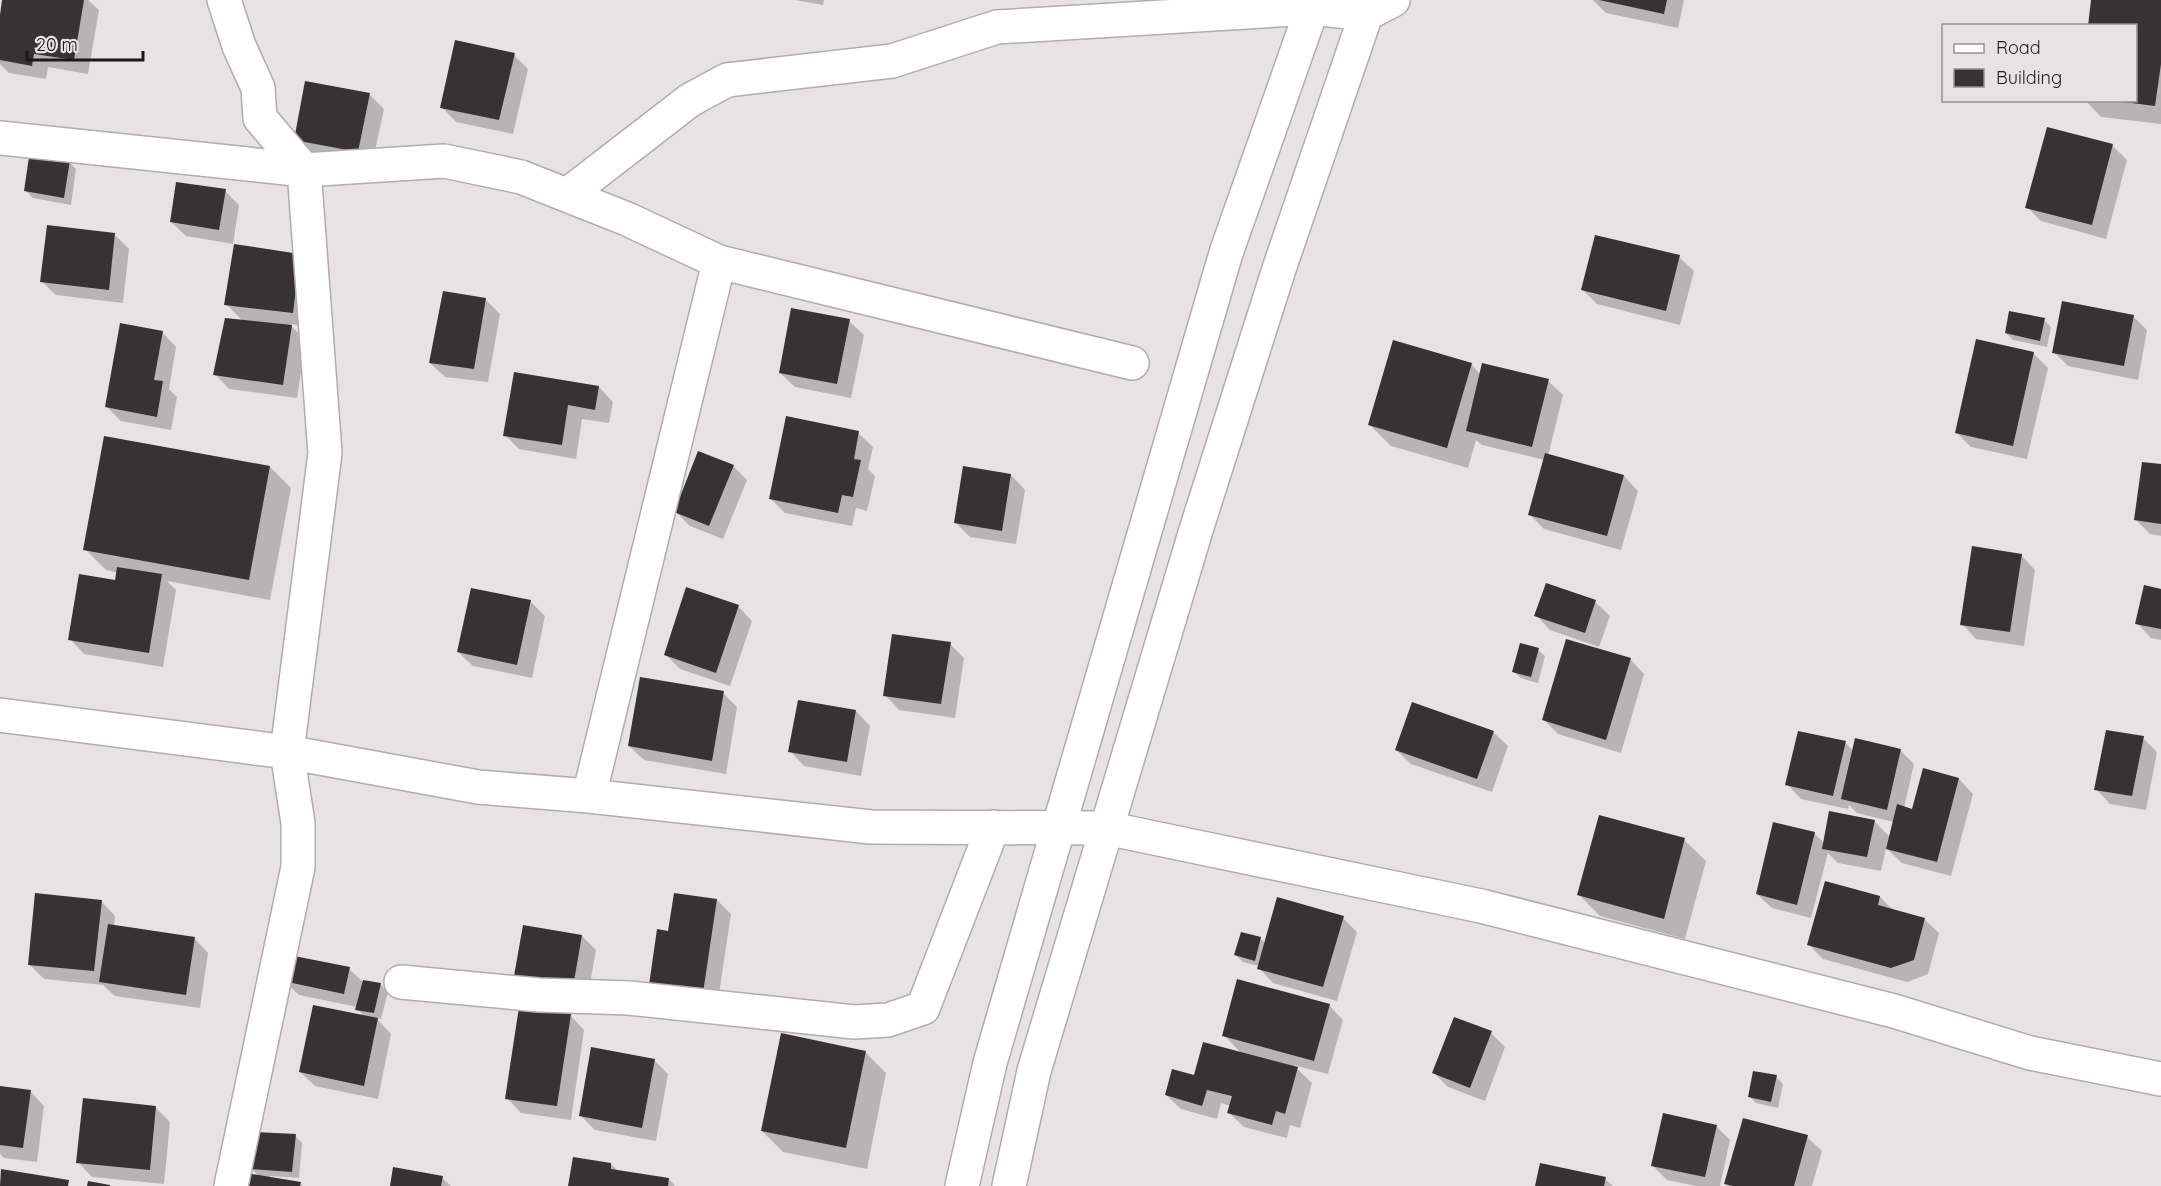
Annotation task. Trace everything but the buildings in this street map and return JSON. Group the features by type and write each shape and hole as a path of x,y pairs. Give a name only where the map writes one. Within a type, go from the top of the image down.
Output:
{"street":[{"path":"224,0 239,46 258,88 260,118 304,170 325,453 287,752 298,823 298,867 231,1186"},
{"path":"962,1186 990,1063 1226,253 1313,4"},
{"path":"567,195 690,100 727,80 892,61 997,27 1272,5 1376,5 1279,269 1199,519 1034,1071 1009,1186"},
{"path":"0,138 304,170 444,160 521,177 627,219 718,262 1132,363"},
{"path":"589,796 718,262"},
{"path":"0,715 287,752 478,788 589,796 871,827 1106,828 1481,906 1894,1011 2030,1053 2161,1079"},
{"path":"400,982 539,995 629,999 854,1022 888,1020 923,1008 993,826"}]}
